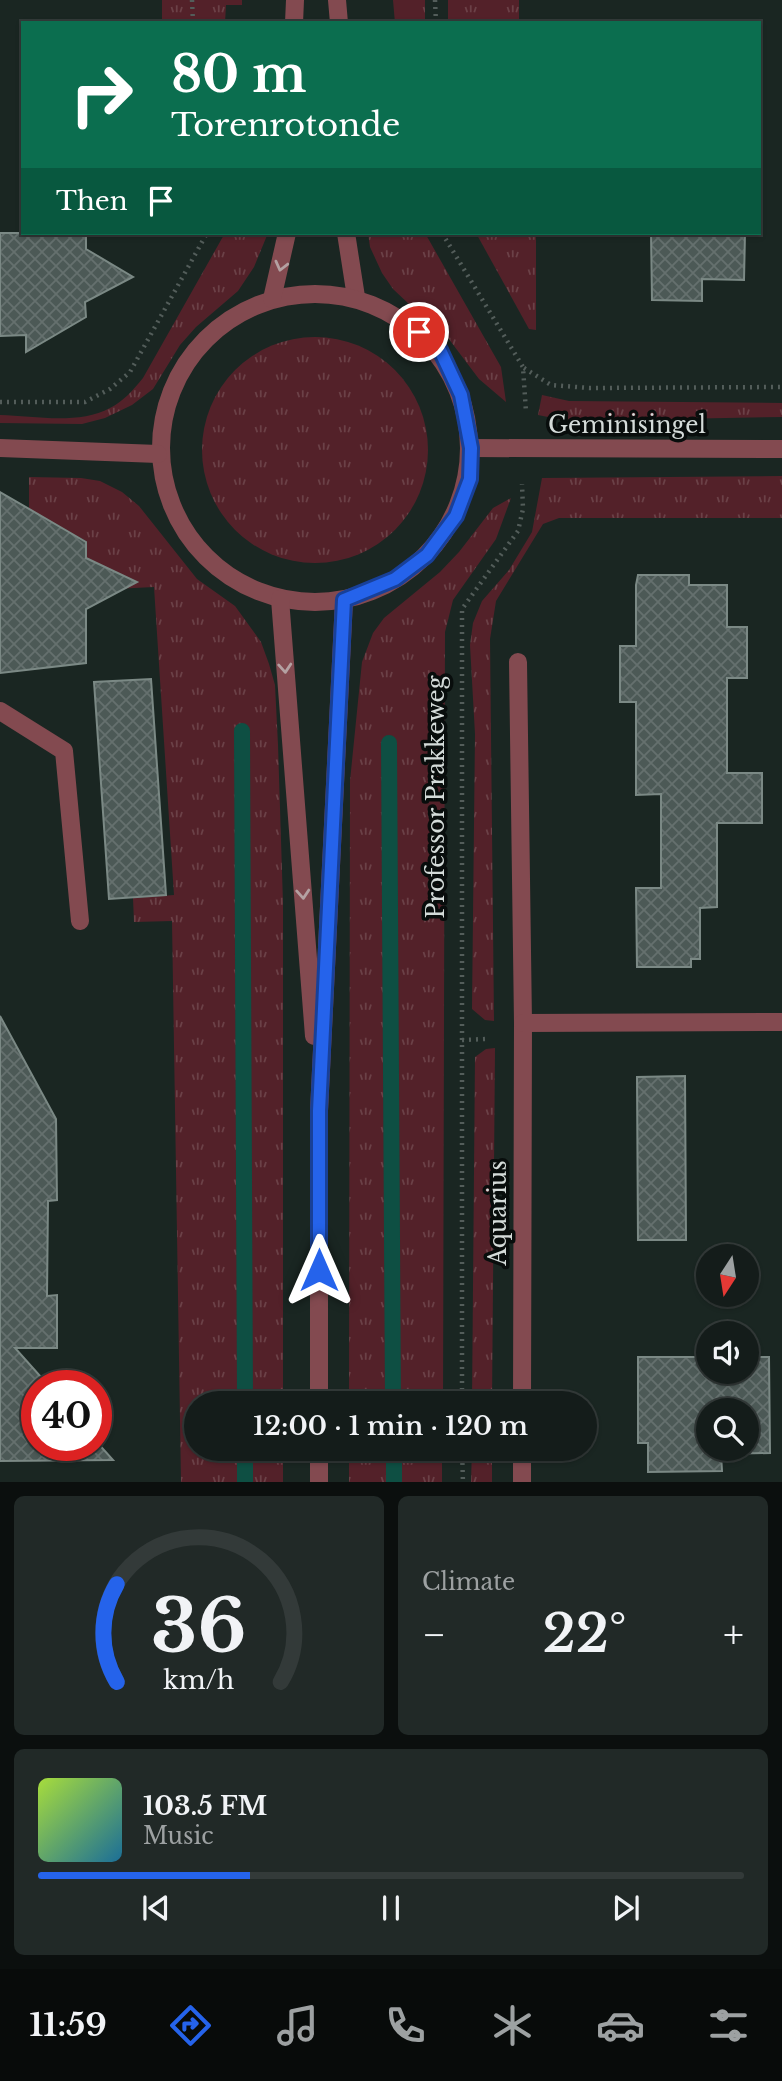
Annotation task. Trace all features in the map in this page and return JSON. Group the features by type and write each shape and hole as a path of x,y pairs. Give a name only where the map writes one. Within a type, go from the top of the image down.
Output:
{"street":[{"path":"294,21 295,0"},
{"path":"338,0 339,21"},
{"path":"272,299 287,235"},
{"path":"346,235 356,297"},
{"path":"356,297 397,316 440,350 461,395 471,448 470,479 456,516 427,555 395,579 344,600 280,600 231,579 188,538 168,496 158,454 168,395 192,351 232,317 272,299 356,297"},
{"path":"0,448 158,454"},
{"name":"Geminisingel","path":"471,448 782,449"},
{"path":"280,600 319,1111"},
{"path":"319,1391 319,1111 344,600"},
{"name":"Aquarius","path":"517,662 523,1023 522,1391"},
{"path":"0,712 64,751 80,921"},
{"path":"523,1023 782,1022"},
{"path":"319,1461 319,1482"},
{"path":"522,1461 522,1482"}],"path":[{"path":"192,0 193,21"},
{"path":"435,0 436,21"},
{"path":"0,402 85,402 110,389 130,372 206,235"},
{"name":"Professor Prakkeweg","path":"443,235 523,367 526,404 523,509 519,531 462,609 461,617 462,1391"},
{"name":"Geminisingel","path":"523,367 551,385 589,388 782,387"},
{"path":"463,1461 463,1482"}],"green space":[{"path":"162,0 242,0 242,5 226,5 225,21 162,21"},
{"path":"393,0 425,0 425,21 395,21"},
{"path":"448,0 519,0 519,21 448,21"},
{"path":"224,235 267,235 254,267 238,291 196,327 180,345 153,389 132,405 105,418 82,424 0,423 0,415 71,418 98,413 124,399 143,378"},
{"path":"368,235 426,235 501,367 506,402 479,379 439,326 393,289 370,247"},
{"path":"477,235 536,235 536,330 529,329"},
{"path":"315,337 358,346 378,356 395,370 409,387 419,407 428,450 419,493 409,513 395,530 378,544 358,554 315,563 272,554 252,544 235,530 221,513 211,493 202,450 211,407 221,387 235,370 252,356 272,346"},
{"path":"542,395 569,401 782,403 782,417 568,421 538,415"},
{"path":"782,476 782,518 559,518 543,524 496,601 490,639 494,1021 485,1020 472,1009 475,734 470,645 473,623 482,601 509,570 532,532 542,478"},
{"path":"29,477 100,481 122,492 139,506 197,579 235,606 261,642 275,685 283,903 283,1391 184,1391 184,1461 283,1461 283,1482 181,1482 172,921 134,922 133,898 174,895 154,587 114,589 86,568 86,541 29,509"},
{"path":"511,498 496,539 453,600 445,632 443,1391 349,1391 350,781 362,662 373,633 384,618 440,572 493,508"},
{"path":"495,1048 492,1391 472,1391 475,1057 486,1049"},
{"path":"349,1461 442,1461 442,1482 349,1482"},
{"path":"472,1461 492,1461 492,1482 471,1482"}],"building":[{"path":"0,233 86,235 86,249 133,277 85,302 86,317 26,352 26,335 0,336"},
{"path":"651,235 745,235 744,280 702,279 702,301 652,300"},
{"path":"0,492 86,542 86,558 137,582 86,609 86,663 0,673"},
{"path":"638,575 689,575 689,585 727,585 727,627 747,627 747,678 727,678 727,773 762,773 762,823 717,823 717,907 700,908 700,959 691,959 691,967 637,967 636,888 661,888 661,794 636,795 636,702 620,702 620,646 636,646"},
{"path":"151,679 166,895 109,899 94,682"},
{"path":"0,1016 56,1119 57,1200 48,1201 47,1296 57,1295 57,1348 15,1348 35,1370 21,1370 21,1461 0,1461"},
{"path":"685,1076 686,1240 638,1240 637,1077"},
{"path":"638,1357 696,1357 696,1384 759,1384 759,1357 769,1357 770,1453 759,1453 759,1398 696,1398 696,1461 721,1461 722,1471 648,1472 648,1443 638,1443"}],"waterway":[{"path":"242,731 245,1391"},
{"path":"389,743 393,1391"},
{"path":"245,1461 245,1482"},
{"path":"394,1461 394,1482"}],"route":[{"path":"319,1270 319,1111 344,600 395,579 427,555 456,516 470,479 471,448 461,395 440,350 419,332"}]}
